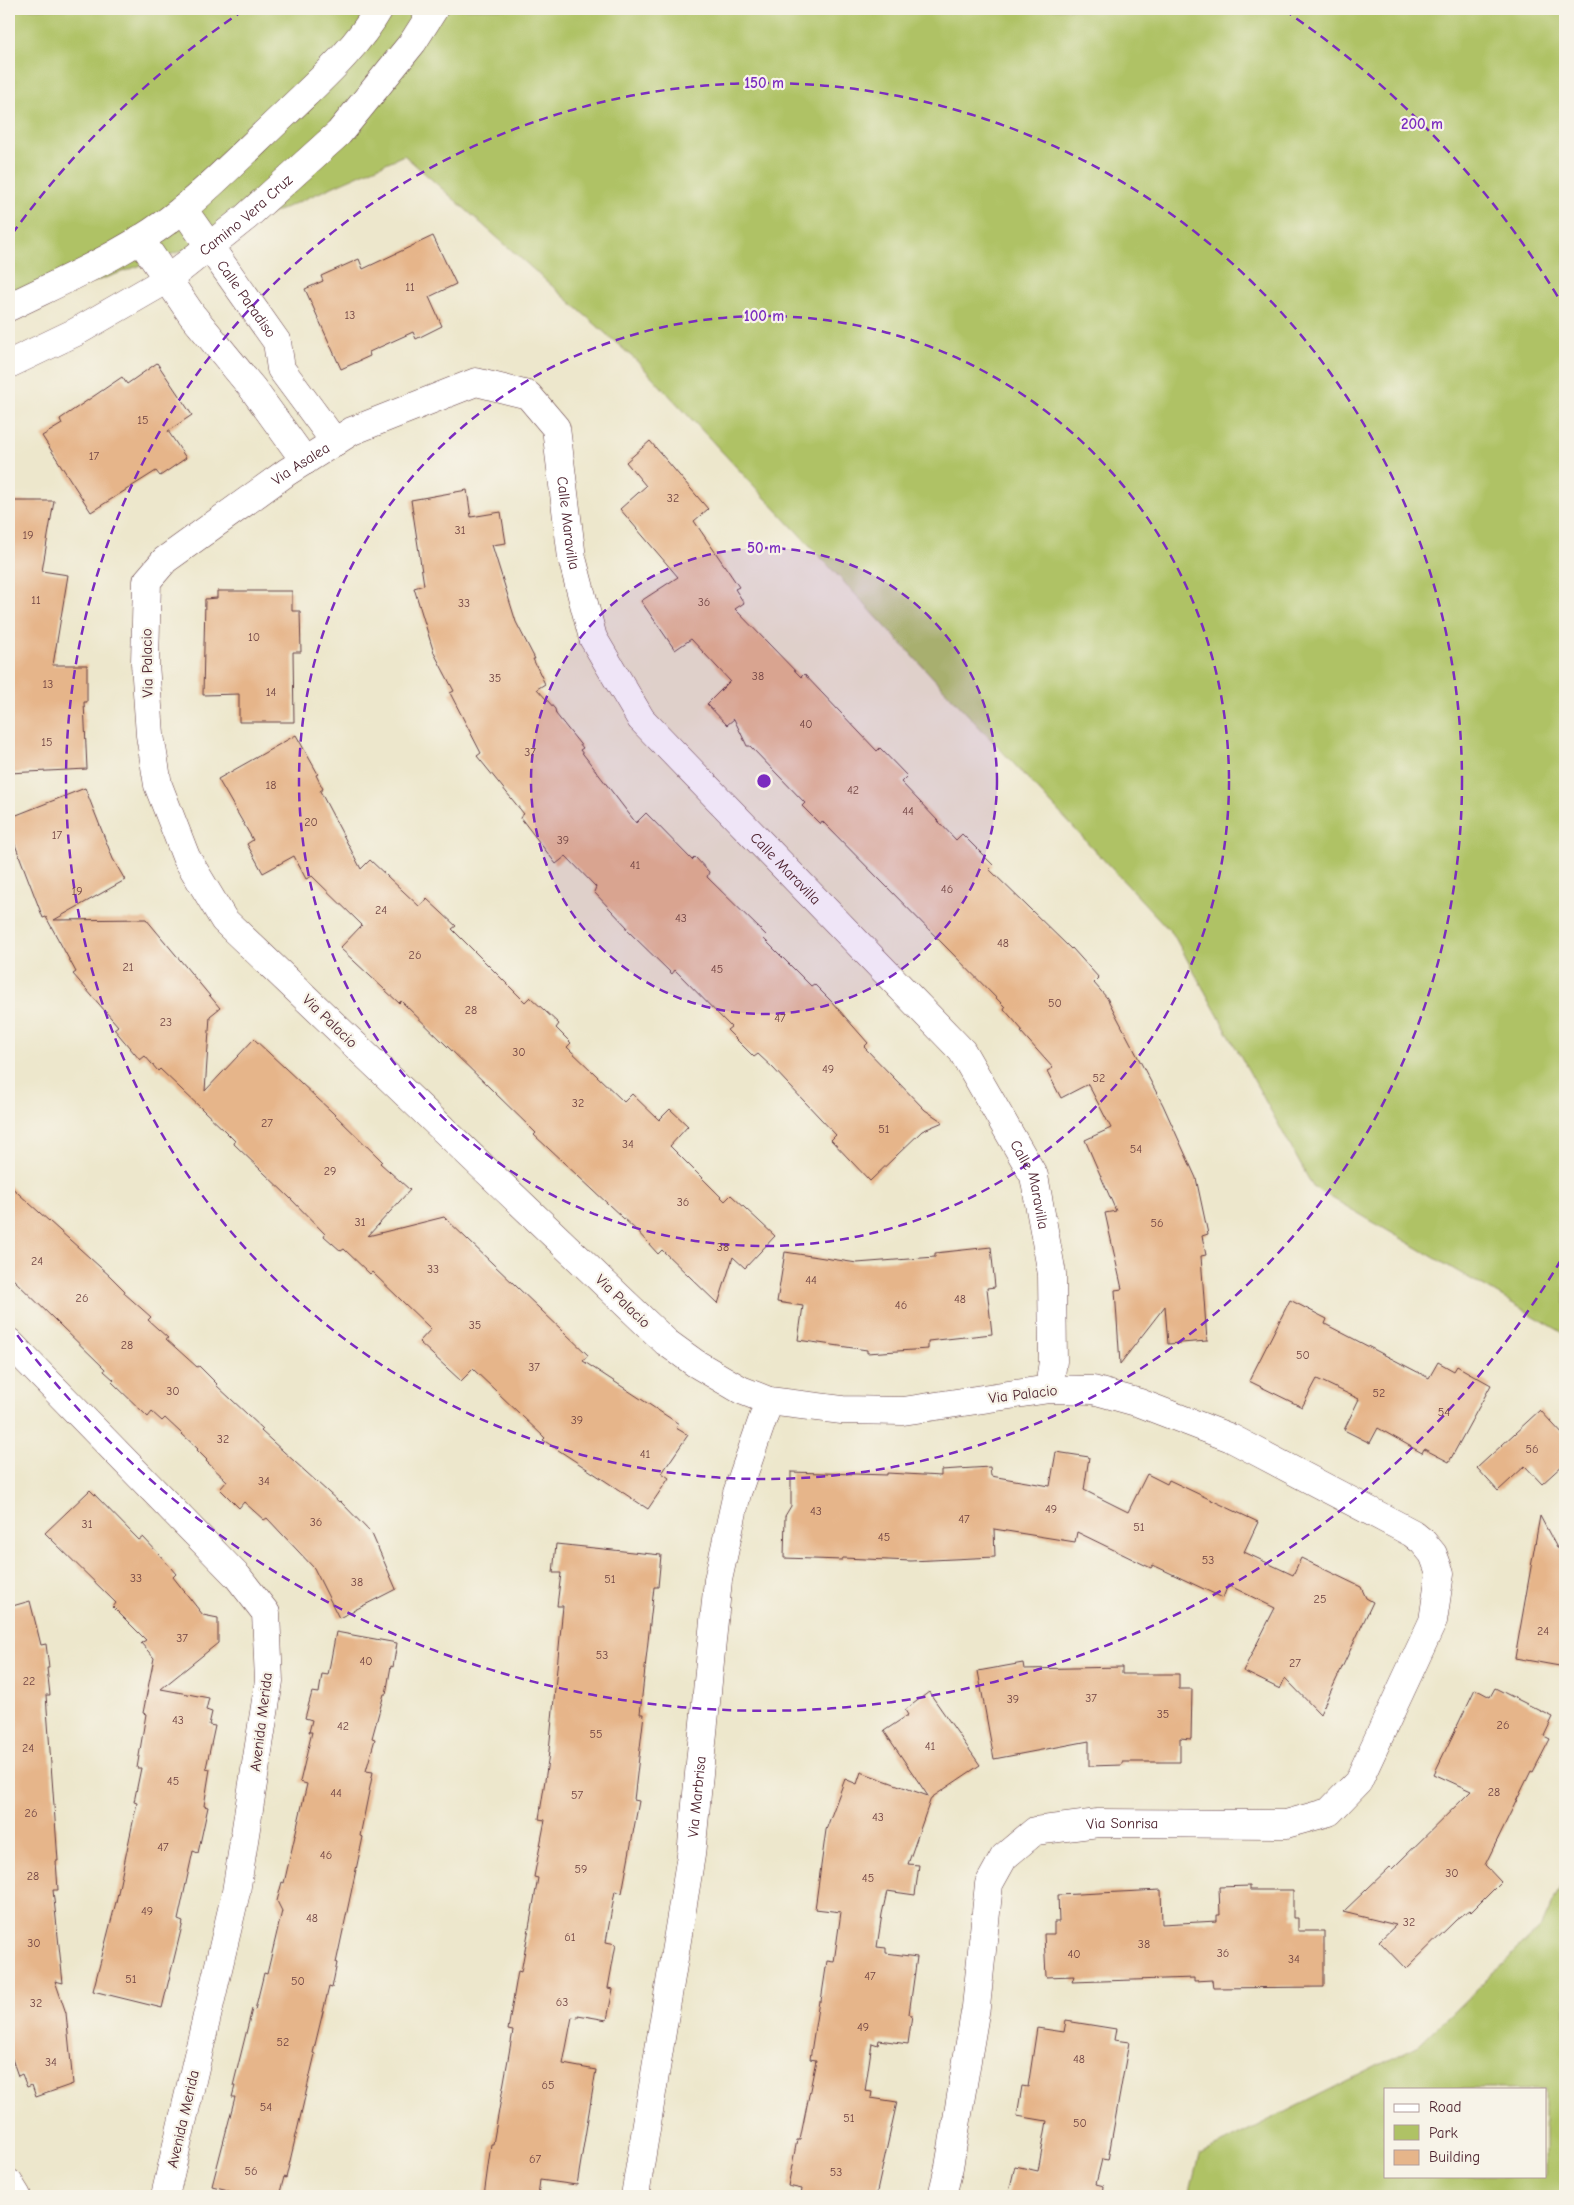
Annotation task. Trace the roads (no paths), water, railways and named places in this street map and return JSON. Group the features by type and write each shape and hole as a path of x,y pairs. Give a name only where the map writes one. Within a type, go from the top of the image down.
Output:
{"street":[{"path":"9,307 140,239 183,209 319,82 366,31 379,9"},
{"name":"Camino Vera Cruz","path":"9,364 76,332 168,279 246,217 339,133 413,42 434,9"},
{"name":"Calle Paradiso","path":"183,209 277,342 281,369 335,442"},
{"path":"140,239 192,315 253,389 305,461"},
{"path":"253,389 281,369"},
{"name":"Via Asalea","path":"147,581 165,560 305,461 352,431 398,415 476,382"},
{"name":"Calle Maravilla","path":"476,382 528,395 556,428 572,558 593,638 641,719 962,1051 1034,1176 1052,1274 1054,1361 1049,1389"},
{"name":"Via Palacio","path":"147,581 145,663 150,735 158,785 186,857 224,920 666,1342 696,1363 741,1390 769,1401 842,1410 903,1411 1049,1389 1093,1390 1140,1403 1231,1438 1412,1533 1433,1554 1440,1574"},
{"name":"Avenida Merida","path":"9,1342 238,1577 266,1613 269,1680 236,1892 165,2196"},
{"name":"Via Marbrisa","path":"635,2196 691,1855 718,1580 737,1493 769,1401"},
{"name":"Via Sonrisa","path":"942,2196 949,2167 976,2007 989,1884 1004,1857 1036,1831 1098,1823 1286,1824 1329,1812 1358,1782 1408,1675 1433,1621 1440,1574"},
{"path":"9,2183 17,2196"}]}
